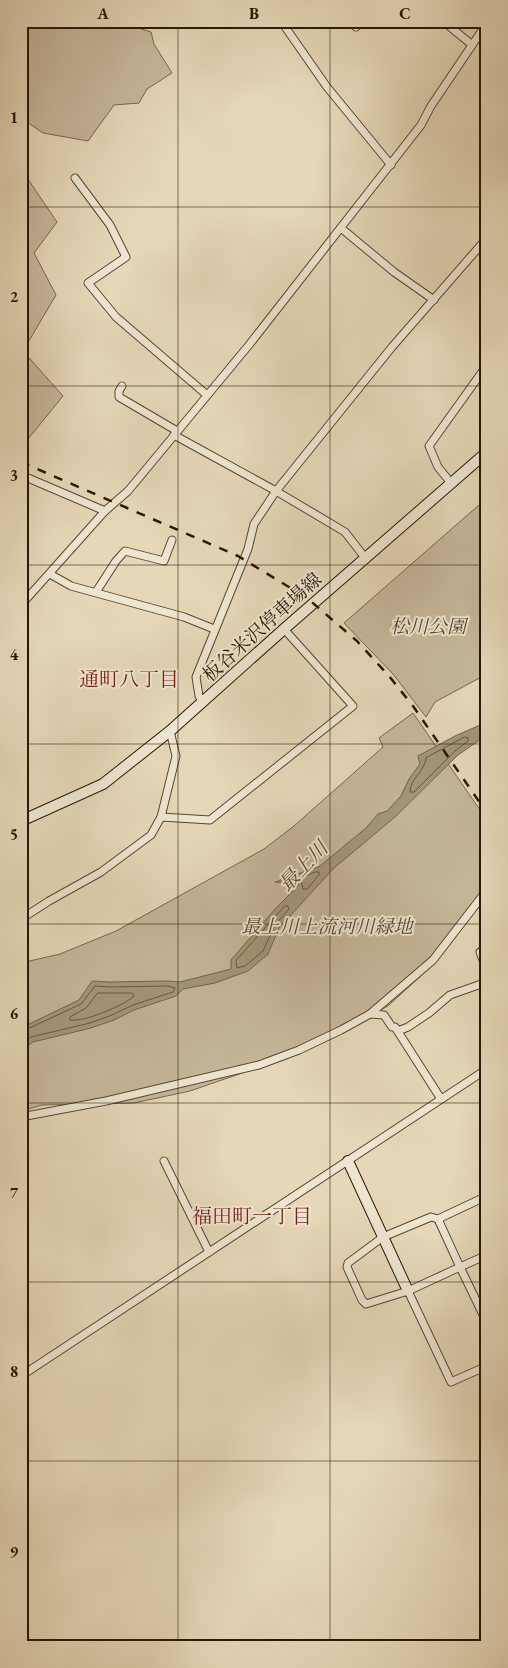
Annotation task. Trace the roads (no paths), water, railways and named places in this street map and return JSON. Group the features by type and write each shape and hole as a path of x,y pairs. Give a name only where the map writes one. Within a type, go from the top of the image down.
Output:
{"main road":[{"name":"板谷米沢停車場線","path":"21,821 103,784 170,731 203,704 284,629 487,452"},
{"path":"348,1161 408,1291"}],"street":[{"path":"281,21 327,87 391,165"},
{"path":"350,21 356,27"},
{"path":"443,21 471,44"},
{"path":"21,605 105,511 128,491 249,345 421,125 471,44 487,23"},
{"path":"75,178 110,225 126,257 88,283 116,317 207,395"},
{"path":"341,228 394,272 434,300"},
{"path":"203,704 199,696 196,677 248,549 254,524 276,491 392,347 487,238"},
{"path":"451,483 438,467 429,446 487,365"},
{"path":"122,386 119,391 119,397 176,433 345,532 366,559"},
{"path":"21,474 105,511"},
{"path":"96,592 116,561 125,551 164,561 172,540"},
{"path":"50,574 71,586 184,617 214,629"},
{"path":"161,817 210,820 353,706 284,629"},
{"path":"21,919 101,872 151,835 161,817 176,756 170,731"},
{"path":"21,1117 106,1101 258,1065 299,1050 370,1014 434,960 487,890"},
{"path":"487,947 480,952 487,971"},
{"path":"398,1031 408,1027 429,1013 450,995 487,982"},
{"path":"370,1014 384,1015 392,1027 395,1027 441,1100"},
{"path":"21,1376 487,1069"},
{"path":"164,1161 209,1252"},
{"path":"487,1196 438,1219 432,1217 383,1237 348,1263 346,1267 362,1300 366,1304 408,1291 487,1255"},
{"path":"438,1219 487,1323"},
{"path":"408,1291 451,1382 487,1366"}],"water":[{"path":"487,722 487,735 458,755 395,817 334,868 279,928 268,954 248,971 215,983 183,989 176,996 134,1010 114,1020 91,1028 33,1042 21,1050 21,1028 79,1000 92,981 180,982 231,969 231,960 276,908 299,885 275,882 320,866 366,828 378,814 387,811 401,796 409,779 420,764 418,756 455,736"}],"railway":[{"path":"21,462 238,556 307,598 357,641 389,676 413,706 487,813"}],"district":[{"name":"通町八丁目","path":"129,679"},
{"name":"福田町一丁目","path":"252,1216"}],"park label":[{"name":"松川公園","path":"428,626"},
{"name":"最上川上流河川緑地","path":"327,926"}],"water label":[{"name":"最上川","path":"303,866"}]}
